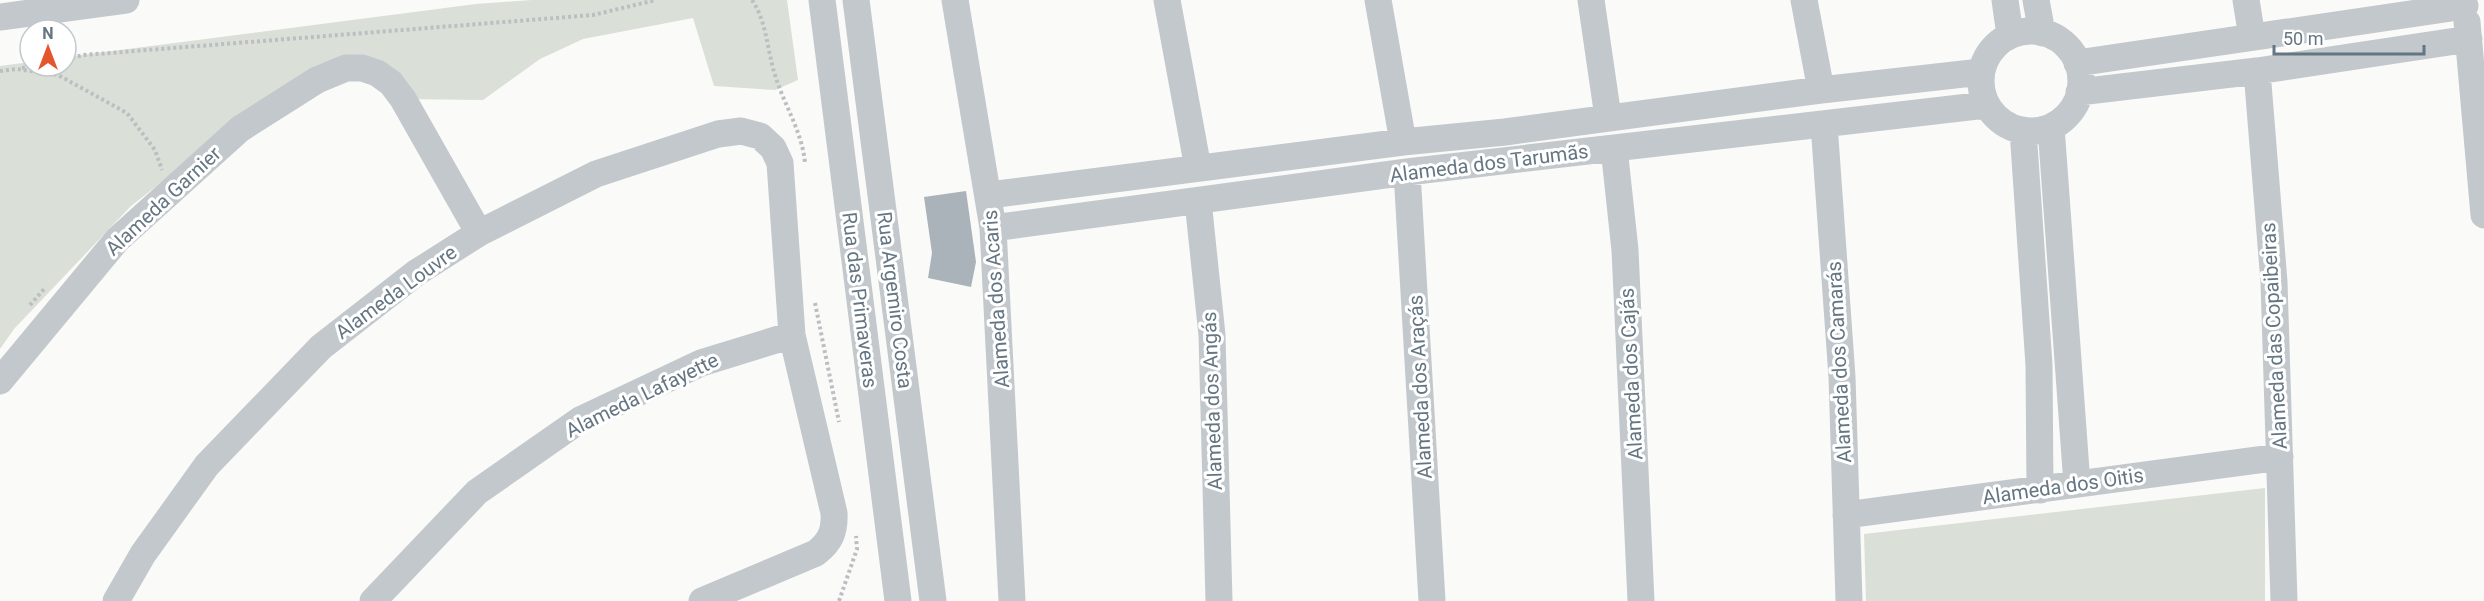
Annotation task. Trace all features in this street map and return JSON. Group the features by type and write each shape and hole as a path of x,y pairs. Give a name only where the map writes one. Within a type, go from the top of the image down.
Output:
{"street":[{"path":"0,17 126,0"},
{"name":"Rua das Primaveras","path":"822,0 898,601"},
{"name":"Rua Argemiro Costa","path":"856,0 933,601"},
{"name":"Alameda dos Acaris","path":"955,0 993,228 1012,601"},
{"path":"1167,0 1198,168"},
{"path":"1378,0 1402,142"},
{"path":"1591,0 1608,117"},
{"path":"1804,0 1821,90"},
{"path":"2005,0 2010,35"},
{"path":"2036,0 2043,33"},
{"path":"2246,0 2252,37"},
{"path":"2077,63 2465,3 2484,215"},
{"path":"2026,31 2043,33 2057,39 2069,49 2077,63 2079,92 2069,112 2051,127 2023,130 2008,126 1986,105 1981,89 1981,72 1986,57 1996,44 2010,35 2026,31"},
{"path":"2079,92 2257,71 2469,39"},
{"name":"Alameda Garnier","path":"0,381 117,240 240,129 317,80 346,68 362,68 377,73 403,99 479,233"},
{"name":"Alameda das Copaibeiras","path":"2257,71 2274,282 2284,601"},
{"name":"Alameda dos Tarumãs","path":"988,195 1402,142 1504,132 1715,103 1981,72"},
{"path":"1715,103 1719,136"},
{"name":"Alameda dos Tarumãs","path":"993,228 1407,172 1986,105"},
{"name":"Alameda dos Camarás","path":"1824,124 1842,377 1849,601"},
{"path":"2051,127 2077,484"},
{"path":"2023,130 2039,365 2040,490"},
{"name":"Alameda Louvre","path":"116,601 143,554 207,465 321,347 416,273 479,233 596,174 718,134 741,131 760,136 773,148 780,163 783,180 792,335"},
{"path":"1504,132 1509,160"},
{"name":"Alameda dos Cajás","path":"1614,148 1625,250 1641,601"},
{"path":"1295,156 1300,187"},
{"name":"Alameda dos Araçás","path":"1407,172 1432,601"},
{"name":"Alameda dos Angás","path":"1198,201 1212,335 1219,601"},
{"path":"702,601 799,562 844,536 835,526 834,513 792,335"},
{"name":"Alameda Lafayette","path":"373,601 477,492 580,420 701,363 792,335"},
{"path":"879,446 914,442"},
{"name":"Alameda dos Oitis","path":"1846,515 2280,457"}],"path":[{"path":"78,56 593,15 656,0"},
{"path":"752,0 760,13 776,76 799,134 806,166"},
{"path":"0,71 17,69 58,75 127,113 155,150 164,176"},
{"path":"26,310 46,287"},
{"path":"814,291 840,432"},
{"path":"839,601 857,549 844,536"}],"shaded area":[{"path":"532,0 787,0 798,80 775,90 714,86 693,18 583,39 540,59 483,100 403,99 362,68 242,119 131,206 14,329 0,349 0,66 18,64 18,78 78,78 78,55 476,4"},
{"path":"2265,488 2265,601 1866,601 1864,534"}],"building":[{"path":"966,191 976,262 971,287 928,278 932,253 924,197"}]}
